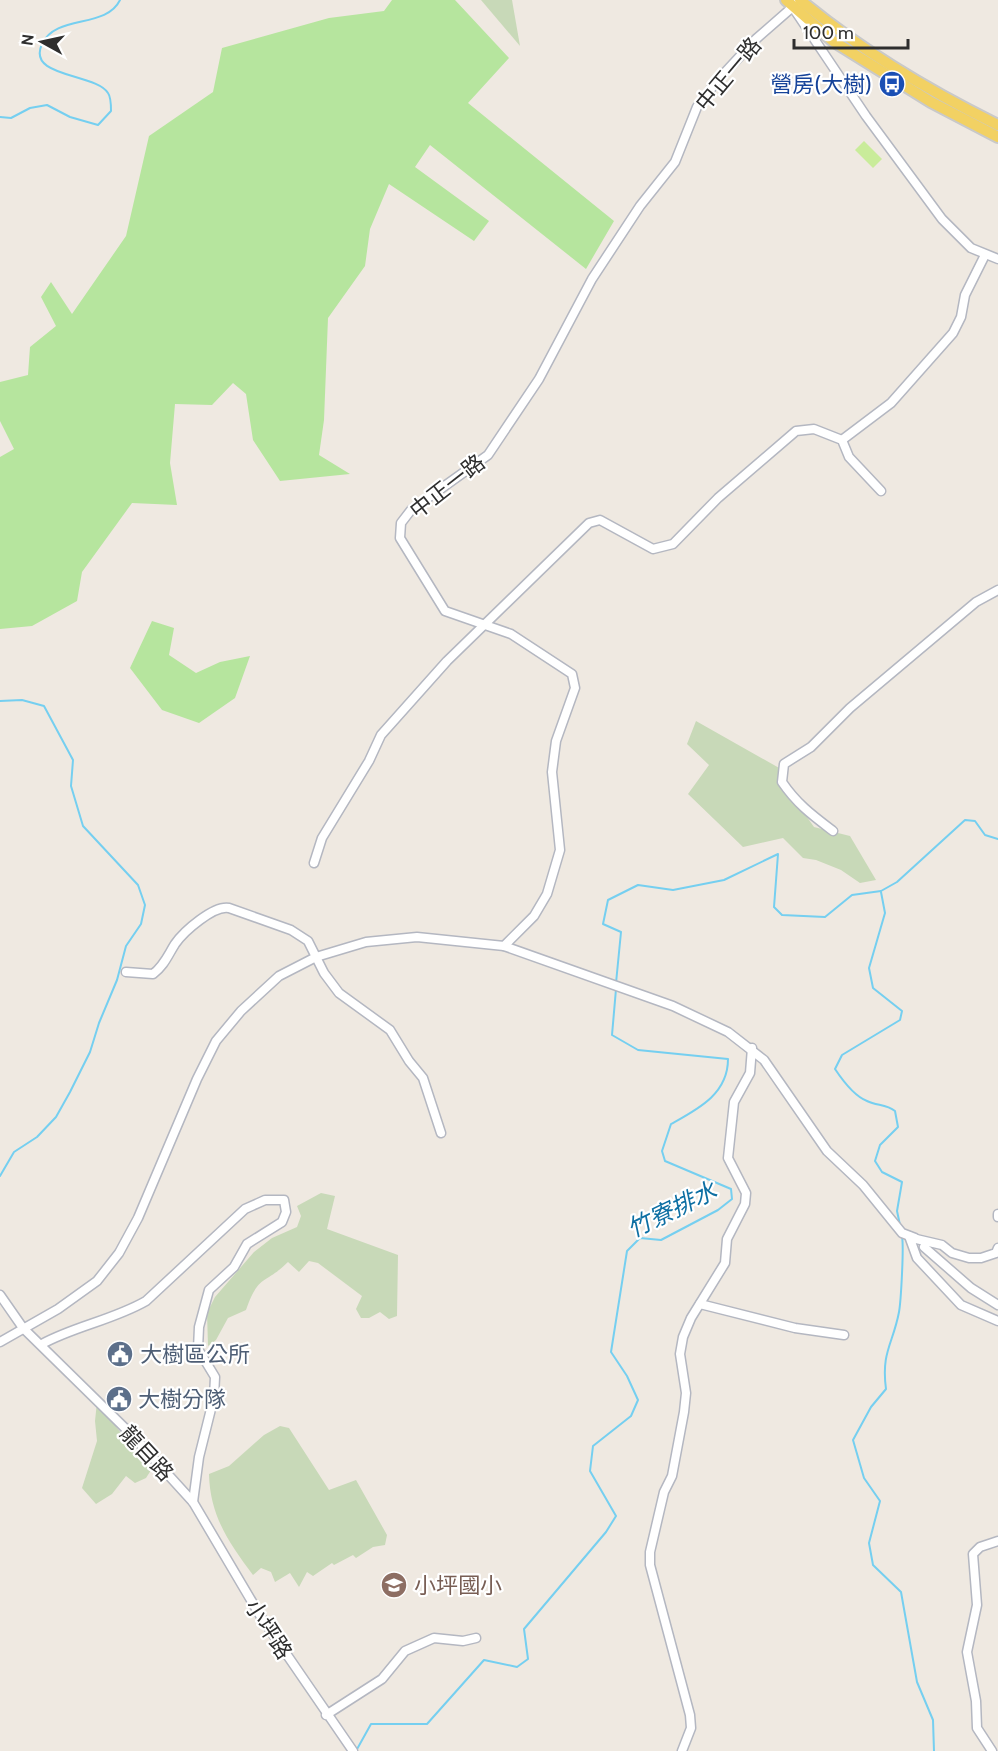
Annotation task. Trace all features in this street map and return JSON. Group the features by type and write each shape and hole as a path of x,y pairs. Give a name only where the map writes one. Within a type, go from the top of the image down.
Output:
{"main road":[{"path":"796,1 839,32 966,109 998,125"},
{"path":"796,1 833,41 931,102 998,138"}],"street":[{"path":"796,1 866,116 942,219 971,248 998,259"},
{"name":"中正一路","path":"504,946 534,916 548,894 560,850 552,772 556,741 575,688 572,674 511,634 445,611 400,538 402,523 411,510 469,472 488,455 539,379 592,279 640,206 675,162 697,107 756,39 796,1"},
{"path":"842,440 891,403 953,333 961,317 965,295 985,255"},
{"path":"314,863 322,838 369,761 381,735 447,661 579,531 595,519 646,547 664,548 673,544 718,498 796,431 814,429 842,440 849,457 881,491"},
{"path":"833,831 802,809 792,796 782,782 784,764 811,747 850,708 976,602 998,590"},
{"path":"126,972 153,974 160,969 177,942 214,909 223,907 291,930 308,941 324,973 339,993 390,1030 409,1061 423,1078 441,1133"},
{"path":"0,1342 58,1309 97,1281 119,1253 138,1218 197,1079 216,1041 241,1011 279,976 316,957 366,942 417,937 504,946 673,1006 719,1027 752,1048 764,1060 827,1151 863,1185 896,1225 909,1236 916,1241 942,1245 952,1253 969,1258 981,1258 996,1253 998,1248"},
{"path":"682,1751 691,1728 690,1715 650,1565 650,1552 664,1492 672,1476 684,1412 686,1393 680,1354 683,1337 725,1263 727,1239 745,1204 746,1193 728,1158 734,1102 750,1073 752,1048"},
{"path":"42,1344 64,1332 126,1312 146,1301 245,1209 265,1200 284,1200 286,1212 282,1222 247,1244 234,1267 209,1290 199,1328 198,1349 214,1377 214,1397 199,1457 193,1502"},
{"path":"909,1236 916,1258 961,1305 998,1321"},
{"path":"924,1247 971,1288 998,1305"},
{"name":"龍目路","path":"0,1295 23,1328 42,1344 132,1435 193,1502"},
{"path":"700,1304 795,1328 844,1335"},
{"name":"小坪路","path":"193,1502 261,1617 352,1750"},
{"path":"992,1751 977,1728 976,1701 967,1652 977,1605 974,1554 980,1547 998,1541"},
{"path":"326,1715 382,1679 405,1651 434,1638 463,1641 476,1638"}],"green space":[{"path":"392,0 455,0 509,58 468,103 614,221 586,269 430,145 415,167 489,221 474,241 389,184 370,229 365,266 328,318 324,420 319,455 350,474 280,481 253,440 246,394 233,383 212,405 175,404 170,463 177,505 132,503 82,572 77,601 32,626 0,629 0,457 14,449 0,421 0,382 28,375 30,347 56,326 41,297 51,282 72,314 126,236 149,136 213,92 222,48 329,18 384,11"},
{"path":"481,0 512,0 520,46"},
{"path":"864,141 882,159 873,168 855,150"},
{"path":"152,621 174,628 169,655 196,673 220,662 250,656 235,698 199,723 162,710 130,668"},
{"path":"696,721 781,769 792,796 814,827 850,836 876,880 860,883 841,870 816,860 803,858 783,838 743,847 688,794 709,765 687,744"},
{"path":"321,1193 335,1196 327,1229 398,1255 397,1316 389,1319 380,1312 369,1318 361,1318 356,1309 362,1296 318,1263 309,1261 299,1272 288,1262 259,1285 246,1310 228,1318 216,1340 208,1346 207,1313 215,1297 254,1252 272,1238 297,1227 301,1216 297,1206"},
{"path":"97,1402 131,1446 153,1467 146,1478 135,1483 126,1476 112,1494 96,1504 82,1488 97,1441 95,1421"},
{"path":"280,1426 289,1428 329,1490 356,1480 387,1535 385,1545 373,1547 356,1558 353,1555 334,1565 332,1563 313,1576 307,1572 299,1587 290,1573 275,1582 271,1572 261,1568 253,1575 222,1528 210,1489 209,1474 229,1466 264,1435"}],"waterway":[{"path":"0,117 11,118 30,108 47,105 70,117 98,125 111,111 108,93 90,82 53,69 44,63 40,55 42,44 49,35 58,29 104,15 120,0"},
{"path":"0,701 22,700 44,706 73,760 71,786 83,826 138,885 145,905 141,924 126,946 117,980 90,1052 70,1092 56,1117 37,1137 14,1152 0,1176"},
{"name":"竹寮排水","path":"616,983 621,932 603,924 608,900 638,885 673,890 724,880 778,854 774,907 782,915 825,917 852,895 881,891 897,882 965,820 975,821 985,835 998,839"},
{"path":"881,892 885,913 869,968 873,988 902,1011 900,1020 842,1055 835,1069 853,1092 862,1099 895,1111 898,1127 880,1145 875,1161 882,1172 902,1182 897,1211 900,1225"},
{"name":"竹寮排水","path":"356,1751 371,1724 427,1724 484,1660 517,1667 528,1659 524,1629 606,1532 616,1516 590,1471 593,1446 631,1416 638,1400 627,1376 611,1352 627,1251 640,1238 661,1240 718,1210 732,1199 731,1189 665,1161 662,1151 671,1124 701,1106 717,1091 727,1071 728,1059 638,1050 612,1035 616,989"},
{"path":"902,1237 900,1306 886,1357 886,1389 871,1407 853,1440 864,1478 880,1501 869,1543 873,1565 901,1592 917,1682 933,1720 934,1751"}],"place":[{"name":"營房(大樹)","path":"892,84"},
{"name":"大樹區公所","path":"120,1354"},
{"name":"大樹分隊","path":"119,1399"},
{"name":"小坪國小","path":"394,1585"}]}
